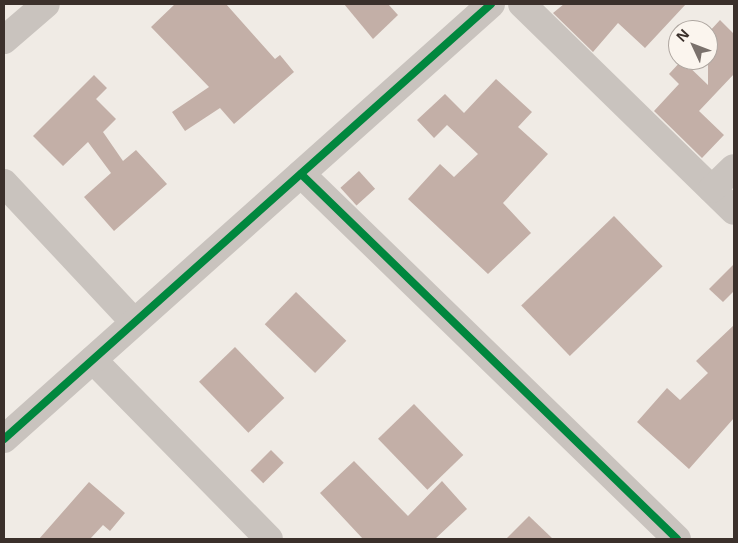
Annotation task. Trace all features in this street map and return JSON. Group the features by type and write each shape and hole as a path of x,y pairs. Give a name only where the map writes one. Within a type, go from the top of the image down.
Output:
{"street":[{"path":"4,40 46,4"},
{"path":"4,439 491,4"},
{"path":"522,4 734,211"},
{"path":"712,189 734,168"},
{"path":"301,174 677,539"},
{"path":"4,183 134,322"},
{"path":"93,360 268,539"}],"building":[{"path":"175,4 226,4 275,59 280,55 294,72 234,124 220,108 185,131 172,112 209,87 151,27"},
{"path":"344,4 388,4 398,15 373,39"},
{"path":"564,4 686,4 671,20 668,20 668,23 645,48 618,23 593,52 553,13"},
{"path":"720,20 734,34 734,74 699,111 724,135 702,158 654,111 679,84 669,74 673,70 692,70 708,85 708,70 718,70 718,22"},
{"path":"94,75 107,88 96,99 116,119 103,132 123,161 136,150 167,184 114,231 84,197 111,173 88,142 63,166 33,136"},
{"path":"496,79 532,112 518,127 548,154 503,203 531,233 488,274 408,199 440,164 454,177 478,154 447,125 434,138 417,120 445,94 464,113"},
{"path":"359,171 375,189 356,206 340,188"},
{"path":"614,216 663,266 570,356 521,306"},
{"path":"734,264 734,291 723,302 709,289"},
{"path":"296,292 346,341 315,373 265,324"},
{"path":"734,325 734,418 689,469 637,422 667,388 680,400 708,373 696,361"},
{"path":"235,347 284,398 248,433 199,382"},
{"path":"414,404 463,455 427,490 378,439"},
{"path":"271,450 284,463 263,483 250,471"},
{"path":"354,461 408,516 442,481 467,509 435,539 363,539 320,493"},
{"path":"89,482 125,513 110,531 103,525 90,539 39,539"},
{"path":"529,516 553,539 506,539"}],"cycle path":[{"path":"4,439 491,4"},
{"path":"301,174 677,539"}]}
